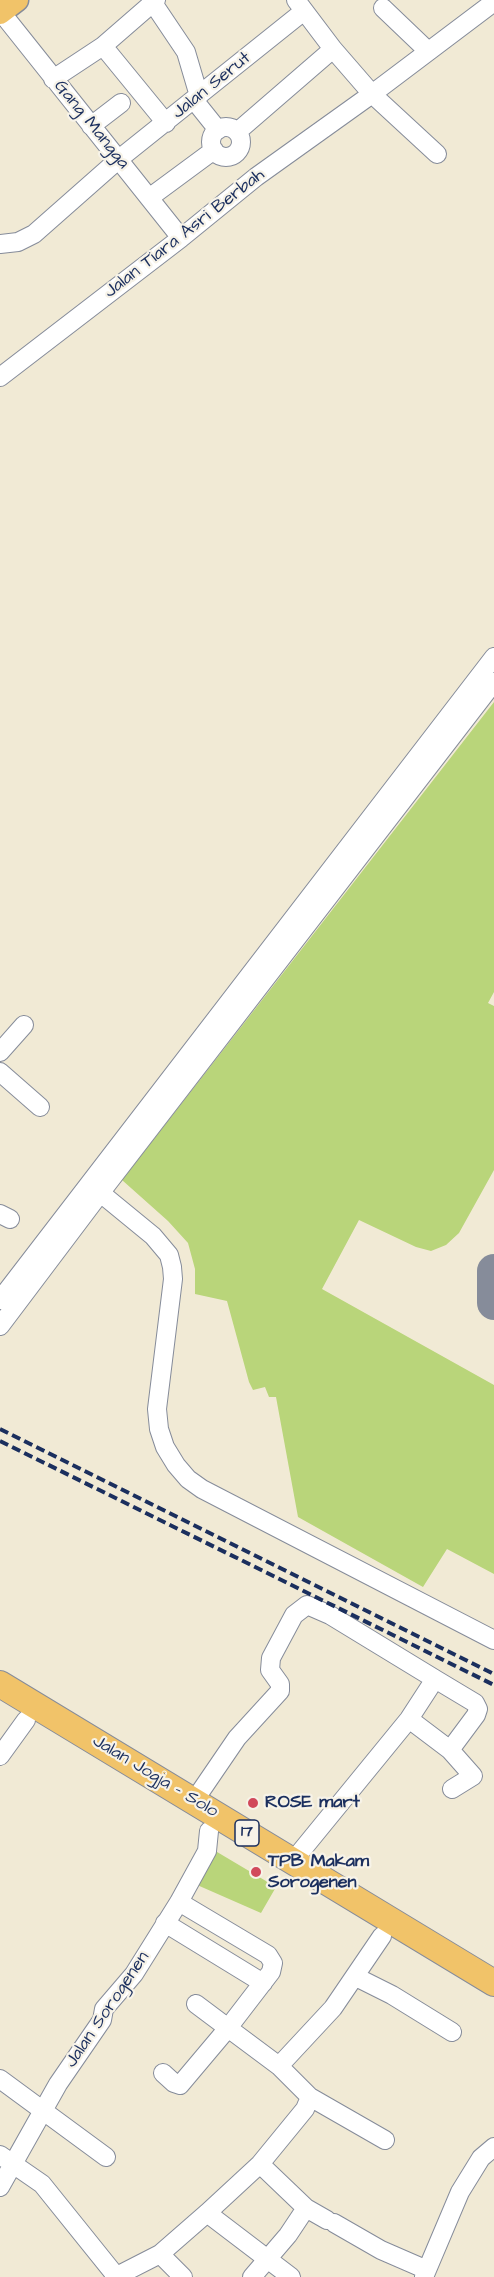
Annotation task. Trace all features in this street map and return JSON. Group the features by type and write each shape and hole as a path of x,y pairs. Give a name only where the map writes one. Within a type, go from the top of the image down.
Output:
{"highway":[{"name":"Jalan Jogja - Solo","path":"0,1684 494,1983"},
{"name":"Jalan Jogja - Solo","path":"0,1704 494,2003"}],"street":[{"path":"53,79 102,46 153,1 186,52 196,98 218,130"},
{"name":"Jalan Tiara Asri Berbah","path":"0,377 181,238 256,177 372,94 494,2"},
{"path":"300,5 333,49 372,94 437,154"},
{"name":"Jalan Serut","path":"0,244 18,242 34,234 119,159 196,98 300,5"},
{"name":"Gang Mangga","path":"6,8 53,79 181,238"},
{"path":"383,8 428,51"},
{"path":"102,46 166,123"},
{"path":"237,132 333,49"},
{"path":"91,126 121,103"},
{"path":"228,127 237,132 241,145 236,153 224,156 214,150 212,139 218,130 228,127"},
{"path":"149,198 214,150"},
{"path":"236,153 256,177"},
{"path":"282,946 494,657"},
{"path":"0,1300 95,1187 282,946 494,682"},
{"path":"0,1052 24,1024"},
{"path":"0,1072 40,1107"},
{"path":"0,1326 95,1187"},
{"path":"95,1187 153,1236 169,1256 173,1279 157,1409 159,1429 165,1447 188,1479 202,1489 268,1521 494,1640"},
{"path":"194,1801 237,1738 280,1691 280,1684 270,1670 271,1658 294,1615 307,1605 330,1615 475,1703 478,1709 476,1715 450,1750"},
{"path":"293,1861 409,1719 435,1679"},
{"path":"409,1719 450,1750 473,1776 452,1789"},
{"path":"0,1756 26,1720"},
{"name":"Jalan Sorogenen","path":"0,2187 7,2159 44,2110 58,2084 102,2020 104,2009 134,1974 179,1902 207,1851 209,1831"},
{"path":"163,2073 174,2083 181,2084 228,2028 273,1967 268,1955 179,1902"},
{"path":"165,1923 263,1983"},
{"path":"279,2066 333,2008 382,1936"},
{"path":"356,1977 392,1995 452,2032"},
{"path":"196,2004 279,2066 310,2097 385,2140"},
{"path":"0,2079 106,2157"},
{"path":"7,2159 42,2184 116,2277 160,2254 260,2164 305,2109 310,2097"},
{"path":"260,2164 306,2208 426,2274 442,2230 460,2192 481,2158 494,2147"},
{"path":"252,2277 288,2235 306,2208"},
{"path":"207,2213 291,2277"},
{"path":"160,2254 183,2277"}],"green space":[{"path":"494,702 494,992 488,1003 494,1006 494,1170 459,1233 446,1245 431,1251 416,1247 359,1220 322,1289 494,1385 494,1574 447,1549 423,1587 298,1517 276,1397 269,1397 265,1387 253,1390 227,1301 195,1294 195,1269 188,1243 168,1221 122,1180"},
{"path":"207,1846 276,1887 261,1913 188,1881"}],"taxiway":[{"path":"494,1271 494,1303"}],"railway":[{"path":"0,1429 494,1674"},
{"path":"0,1441 494,1685"}],"place":[{"name":"ROSE mart","path":"253,1803"},
{"name":"TPB Makam Sorogenen","path":"256,1872"}]}
